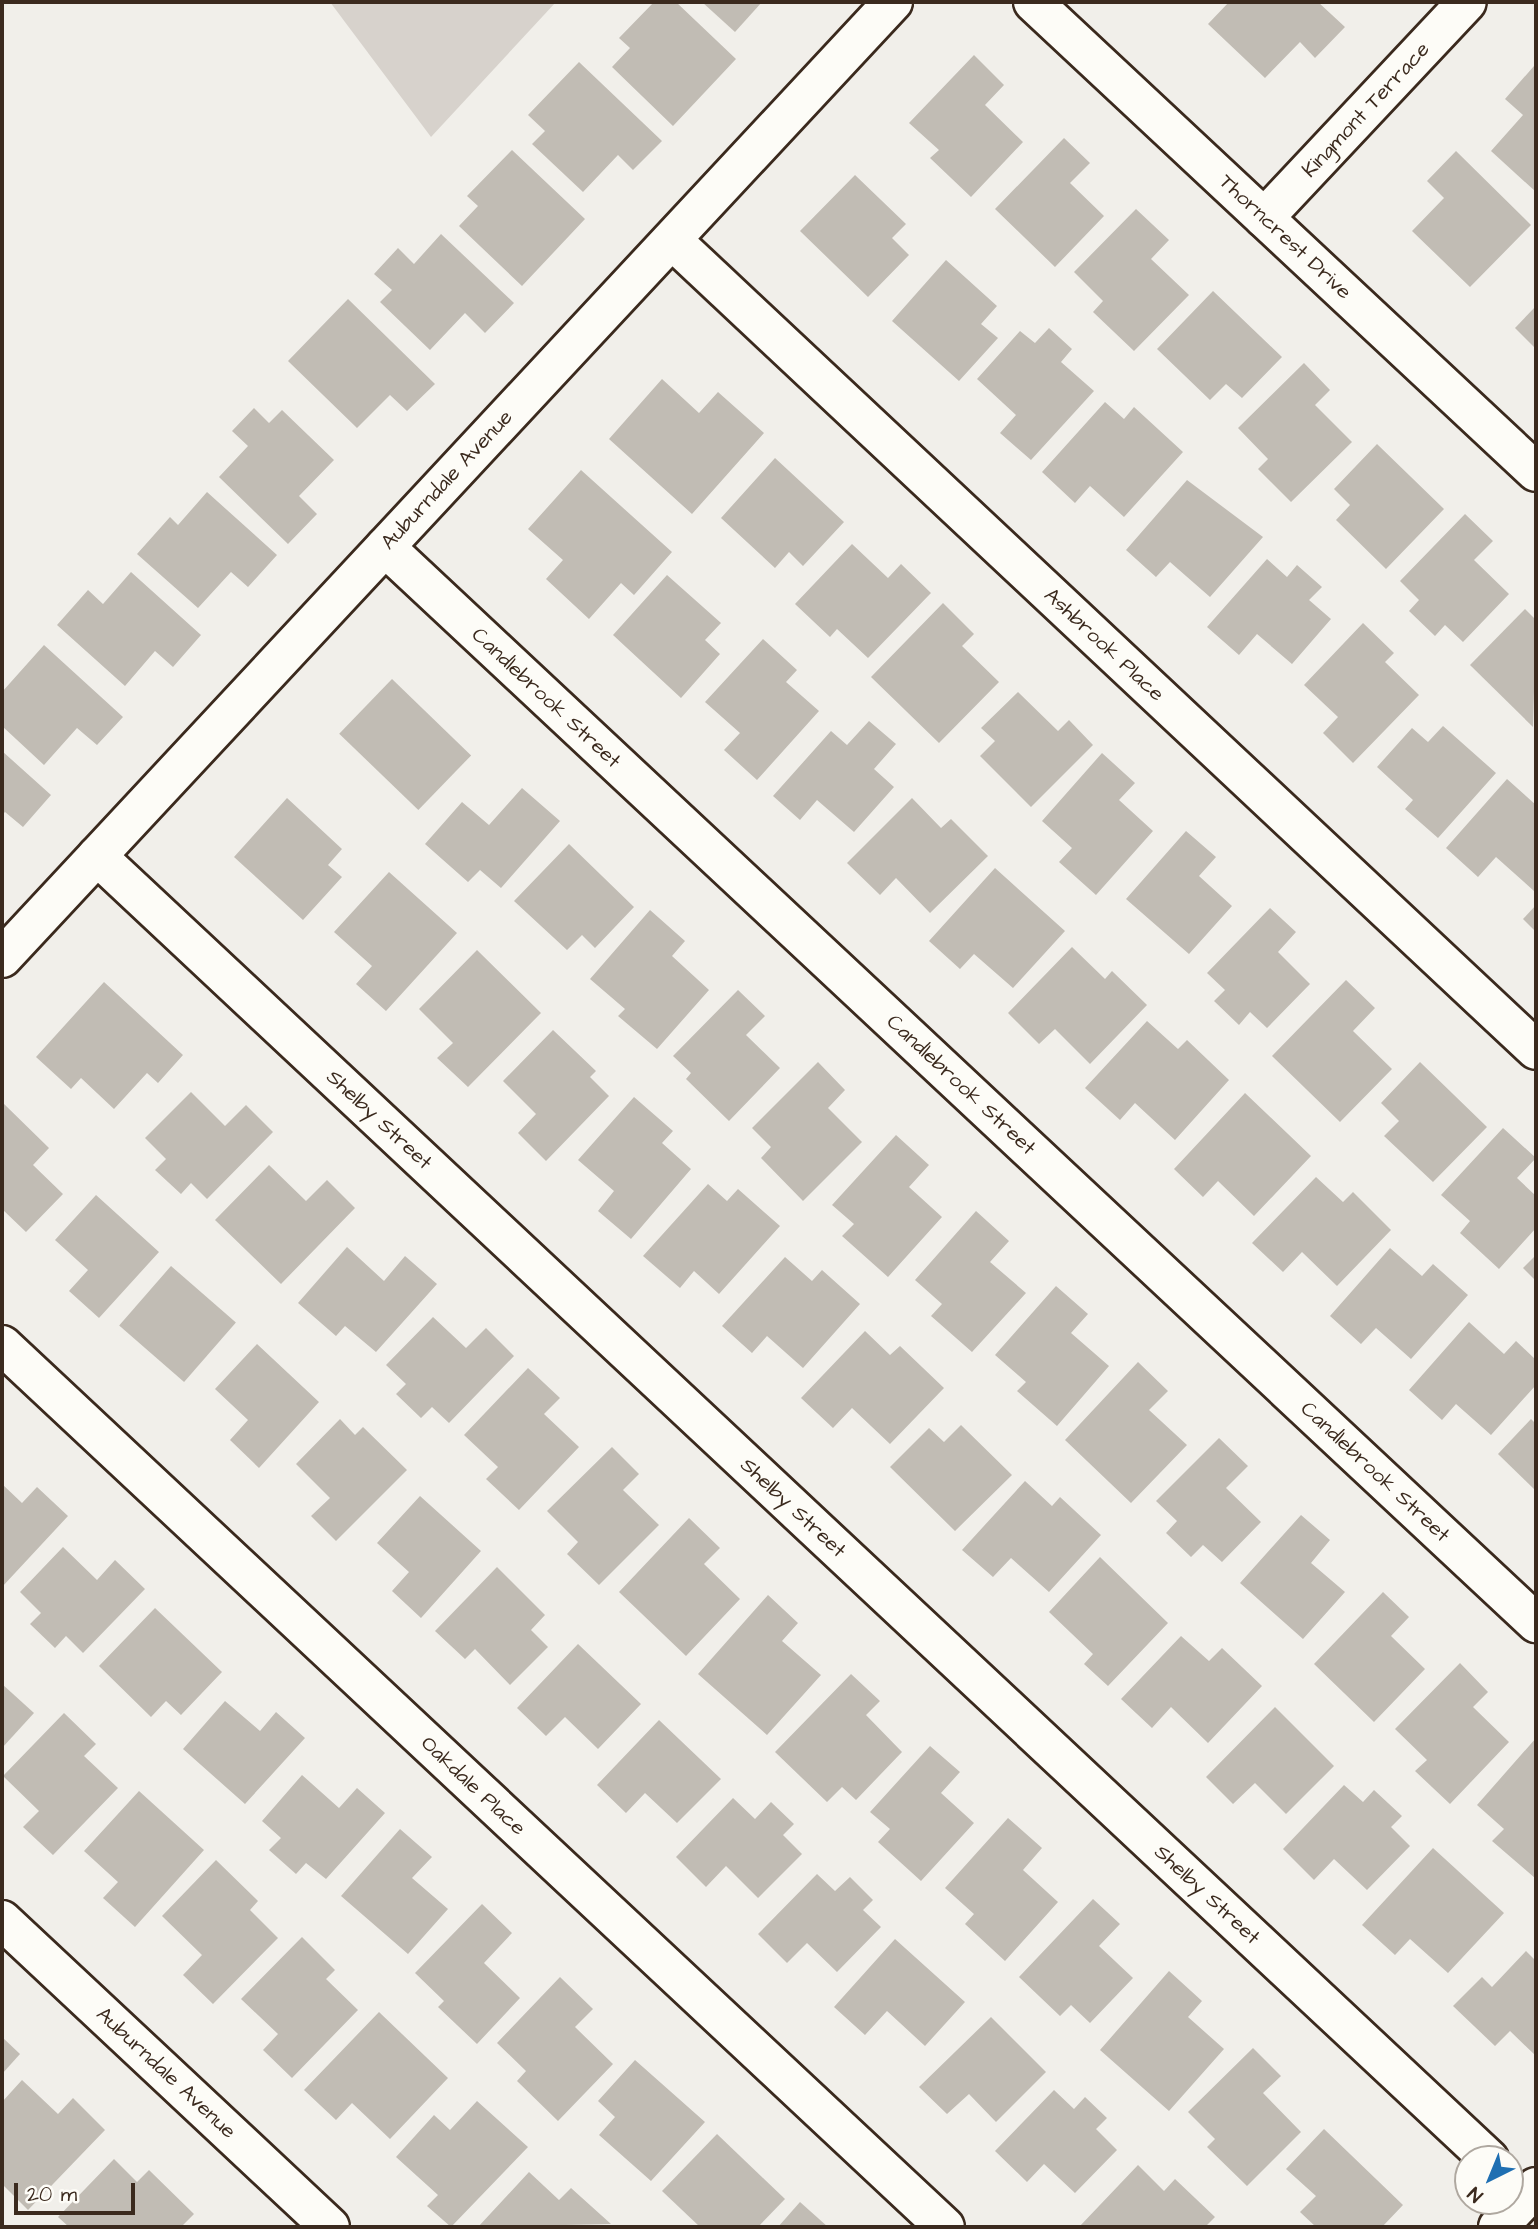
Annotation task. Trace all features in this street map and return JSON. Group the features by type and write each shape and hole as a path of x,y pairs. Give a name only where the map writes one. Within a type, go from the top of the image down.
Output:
{"street":[{"name":"Auburndale Avenue","path":"2,958 893,2"},
{"name":"Thorncrest Drive","path":"1032,2 1536,472"},
{"name":"Kingmont Terrace","path":"1264,218 1467,2"},
{"name":"Ashbrook Place","path":"672,240 1536,1050"},
{"name":"Candlebrook Street","path":"385,547 1536,1623"},
{"name":"Shelby Street","path":"97,856 1474,2145"},
{"name":"Oakdale Place","path":"2,1345 945,2227"},
{"name":"Auburndale Avenue","path":"2,1920 330,2227"},
{"path":"1498,2227 1525,2187"}],"shaded area":[{"path":"330,2 556,2 431,137"}],"building":[{"path":"654,2 676,2 736,59 673,126 612,67 630,48 619,38"},
{"path":"702,2 762,2 735,32"},
{"path":"1229,2 1318,2 1345,27 1315,58 1300,42 1265,78 1208,24"},
{"path":"974,55 1004,85 985,105 1023,142 971,197 930,158 939,150 909,123"},
{"path":"579,62 662,141 633,170 618,155 583,192 532,144 545,131 528,115"},
{"path":"1534,66 1536,192 1491,151 1523,115 1505,99"},
{"path":"1064,138 1090,163 1070,183 1104,216 1055,267 995,209"},
{"path":"512,150 585,219 522,286 459,226 478,206 467,196"},
{"path":"1456,151 1531,225 1470,287 1412,231 1444,198 1427,181"},
{"path":"855,175 906,224 892,238 909,255 868,297 800,231"},
{"path":"1136,209 1169,240 1151,259 1189,295 1134,351 1093,312 1103,301 1074,272"},
{"path":"441,234 514,303 485,333 465,313 430,350 380,302 392,290 374,274 398,248 414,264"},
{"path":"946,260 997,306 981,324 998,338 959,381 892,321"},
{"path":"1213,291 1282,357 1242,398 1226,384 1210,400 1157,349"},
{"path":"348,299 435,384 407,411 390,395 357,428 288,361"},
{"path":"1536,306 1536,349 1515,328"},
{"path":"1049,328 1072,349 1061,362 1094,391 1031,460 1000,433 1016,415 977,379 1020,331 1035,343"},
{"path":"1304,363 1330,390 1315,405 1352,442 1291,502 1258,469 1268,459 1238,428"},
{"path":"662,379 699,413 718,392 764,433 692,514 609,439"},
{"path":"1105,402 1124,419 1134,407 1183,452 1124,517 1090,486 1075,503 1042,472"},
{"path":"254,408 269,423 282,410 334,460 299,496 317,514 288,544 219,477 248,446 232,431"},
{"path":"1377,444 1444,509 1386,569 1336,520 1350,505 1334,489"},
{"path":"775,458 844,522 803,566 789,552 775,568 721,518"},
{"path":"581,470 672,552 634,595 621,583 589,619 546,579 563,560 528,529"},
{"path":"1187,480 1263,537 1210,597 1170,562 1156,577 1126,550"},
{"path":"207,492 277,555 248,587 231,572 198,608 137,554 170,517 178,525"},
{"path":"1465,514 1493,541 1474,560 1509,594 1463,642 1445,625 1435,636 1409,611 1419,600 1400,581"},
{"path":"852,544 888,578 901,564 931,593 868,658 837,629 830,637 795,604"},
{"path":"1267,559 1287,577 1297,565 1322,587 1309,600 1331,619 1292,664 1257,634 1239,655 1207,627"},
{"path":"131,572 201,635 173,667 155,651 125,686 57,625 88,590 103,604"},
{"path":"667,575 721,623 705,640 720,654 681,698 613,635"},
{"path":"943,603 974,634 962,646 999,682 939,743 871,677"},
{"path":"1525,609 1536,620 1533,727 1470,665"},
{"path":"1363,623 1394,653 1385,662 1419,695 1353,763 1323,733 1338,717 1304,685"},
{"path":"763,639 797,670 786,682 819,711 757,780 724,750 740,733 705,702"},
{"path":"44,645 123,717 97,745 77,728 44,765 2,726 2,692"},
{"path":"392,679 471,755 418,810 339,734"},
{"path":"1018,692 1058,731 1069,720 1093,745 1031,807 980,756 995,741 981,728"},
{"path":"869,721 896,744 874,769 894,787 854,832 817,800 800,820 773,796 831,731 847,745"},
{"path":"1443,726 1496,773 1438,838 1405,809 1413,800 1377,767 1412,728 1428,742"},
{"path":"2,751 51,795 23,827 5,812 2,815"},
{"path":"1102,753 1135,783 1119,800 1153,831 1096,895 1059,862 1072,848 1042,821"},
{"path":"1507,779 1536,805 1534,891 1496,857 1478,877 1446,848"},
{"path":"522,788 560,821 501,888 480,870 468,882 425,844 462,802 489,825"},
{"path":"287,798 342,849 328,865 342,877 303,920 234,857"},
{"path":"912,798 941,828 951,819 988,856 930,913 896,878 880,895 847,863"},
{"path":"1186,831 1216,857 1199,876 1232,906 1189,954 1126,899"},
{"path":"569,844 634,907 595,948 582,935 567,950 514,901"},
{"path":"995,868 1065,931 1013,988 974,954 960,969 929,941"},
{"path":"389,872 457,933 386,1011 356,984 372,966 334,932"},
{"path":"1536,905 1536,932 1523,919"},
{"path":"1270,908 1296,932 1278,952 1310,984 1267,1028 1250,1012 1239,1025 1214,1001 1225,990 1207,973"},
{"path":"650,910 685,941 672,956 709,990 657,1049 618,1016 625,1009 590,979"},
{"path":"1072,947 1105,979 1112,971 1147,1005 1090,1064 1055,1029 1039,1044 1008,1013"},
{"path":"477,950 541,1013 468,1087 437,1058 453,1043 419,1009"},
{"path":"1346,980 1375,1008 1353,1031 1392,1069 1340,1122 1272,1056"},
{"path":"104,982 183,1055 158,1083 147,1073 114,1109 81,1078 71,1089 36,1057"},
{"path":"738,990 765,1016 746,1035 780,1068 729,1121 686,1079 691,1073 673,1056"},
{"path":"1147,1021 1178,1049 1187,1040 1229,1080 1175,1140 1135,1103 1120,1120 1085,1088"},
{"path":"553,1030 596,1071 590,1077 609,1096 546,1161 518,1133 536,1114 503,1081"},
{"path":"818,1062 845,1090 828,1108 862,1142 803,1201 761,1158 771,1147 752,1128"},
{"path":"1420,1062 1487,1127 1433,1182 1384,1136 1399,1121 1381,1103"},
{"path":"191,1092 225,1126 246,1105 273,1132 207,1199 191,1183 181,1194 155,1170 166,1159 145,1138"},
{"path":"1245,1093 1311,1156 1254,1216 1218,1181 1203,1197 1174,1169"},
{"path":"634,1097 673,1131 662,1143 691,1169 631,1239 598,1211 614,1191 578,1160"},
{"path":"2,1102 49,1148 33,1165 63,1194 26,1232 2,1209"},
{"path":"1503,1128 1536,1158 1517,1178 1536,1196 1536,1228 1499,1269 1460,1233 1470,1221 1441,1195"},
{"path":"896,1135 929,1165 909,1187 942,1217 888,1277 842,1236 854,1224 832,1205"},
{"path":"269,1165 306,1201 327,1180 355,1208 281,1284 215,1220"},
{"path":"1316,1177 1343,1202 1353,1192 1391,1230 1337,1286 1302,1252 1283,1272 1252,1243"},
{"path":"708,1184 727,1201 738,1189 780,1226 719,1294 694,1271 680,1288 643,1256"},
{"path":"96,1195 159,1252 99,1318 69,1291 88,1270 55,1240"},
{"path":"976,1211 1009,1241 990,1262 1026,1293 972,1352 931,1316 942,1304 915,1280"},
{"path":"347,1247 384,1281 405,1256 437,1284 376,1352 345,1326 336,1336 298,1303"},
{"path":"1390,1248 1422,1276 1433,1264 1468,1295 1411,1359 1376,1328 1361,1344 1330,1316"},
{"path":"1536,1255 1536,1281 1523,1268"},
{"path":"785,1257 812,1281 822,1270 860,1304 803,1368 767,1336 752,1353 722,1326"},
{"path":"171,1266 236,1322 184,1382 119,1326"},
{"path":"1056,1286 1088,1314 1071,1333 1109,1366 1057,1426 1017,1391 1026,1382 995,1355"},
{"path":"433,1317 466,1348 486,1328 514,1356 449,1423 432,1407 421,1418 396,1394 406,1384 386,1365"},
{"path":"1469,1322 1504,1354 1516,1341 1536,1360 1536,1385 1491,1435 1456,1404 1442,1420 1409,1390"},
{"path":"865,1331 890,1355 900,1346 944,1388 890,1444 852,1408 833,1428 801,1398"},
{"path":"257,1344 319,1402 259,1468 230,1440 248,1420 215,1389"},
{"path":"1138,1362 1168,1391 1149,1410 1187,1445 1131,1503 1065,1440"},
{"path":"528,1368 560,1398 544,1414 579,1447 519,1510 486,1479 498,1467 464,1435"},
{"path":"340,1419 355,1435 363,1427 407,1470 336,1541 311,1516 330,1498 296,1464"},
{"path":"1531,1419 1536,1424 1536,1491 1498,1454"},
{"path":"961,1425 1012,1475 955,1531 890,1467 929,1428 944,1442"},
{"path":"1219,1438 1248,1466 1226,1488 1261,1522 1222,1562 1203,1545 1191,1557 1166,1533 1177,1521 1156,1501"},
{"path":"612,1447 639,1474 623,1490 659,1525 599,1585 567,1554 578,1542 547,1511"},
{"path":"1025,1481 1052,1506 1060,1497 1101,1535 1049,1592 1011,1558 993,1577 962,1550"},
{"path":"2,1484 22,1503 37,1487 68,1516 2,1587"},
{"path":"420,1496 481,1551 421,1618 392,1591 409,1572 377,1543"},
{"path":"1301,1515 1330,1540 1311,1563 1345,1592 1303,1639 1240,1583"},
{"path":"689,1518 720,1548 704,1564 740,1599 686,1656 619,1592"},
{"path":"63,1547 97,1580 115,1560 145,1589 83,1653 66,1636 55,1648 30,1624 41,1613 20,1592"},
{"path":"1100,1557 1168,1623 1108,1686 1084,1664 1093,1654 1049,1612"},
{"path":"497,1567 545,1615 531,1630 548,1647 510,1685 475,1649 465,1659 435,1631"},
{"path":"1383,1592 1409,1617 1391,1636 1425,1669 1374,1722 1314,1664"},
{"path":"768,1595 798,1623 782,1641 821,1675 767,1735 698,1674"},
{"path":"155,1608 222,1672 181,1715 166,1701 151,1717 99,1666"},
{"path":"1181,1636 1209,1661 1222,1648 1262,1686 1208,1743 1171,1707 1152,1728 1121,1699"},
{"path":"578,1644 641,1704 598,1749 565,1717 546,1736 517,1708"},
{"path":"1460,1663 1488,1692 1473,1707 1509,1742 1450,1804 1415,1771 1427,1760 1395,1729"},
{"path":"851,1674 880,1701 866,1715 902,1752 856,1800 842,1787 827,1802 775,1752"},
{"path":"2,1684 34,1713 2,1748"},
{"path":"225,1701 260,1731 276,1712 305,1738 245,1804 183,1749"},
{"path":"1275,1707 1334,1766 1286,1814 1255,1783 1233,1804 1206,1777"},
{"path":"64,1713 96,1744 84,1756 118,1788 53,1855 23,1827 39,1811 3,1776"},
{"path":"659,1720 721,1779 677,1823 645,1793 626,1813 597,1785"},
{"path":"1536,1738 1535,1878 1492,1841 1504,1829 1477,1805"},
{"path":"930,1746 960,1772 941,1793 974,1823 921,1881 878,1842 890,1829 870,1812"},
{"path":"302,1775 339,1808 357,1788 385,1813 326,1879 306,1863 296,1874 269,1850 281,1838 262,1821"},
{"path":"1344,1785 1363,1802 1374,1790 1402,1816 1391,1827 1410,1846 1367,1890 1334,1859 1314,1880 1283,1849"},
{"path":"139,1791 204,1850 135,1927 103,1898 118,1882 84,1851"},
{"path":"733,1798 755,1819 771,1802 794,1824 783,1835 802,1854 758,1898 726,1866 706,1887 676,1857"},
{"path":"1008,1818 1042,1848 1023,1870 1058,1902 1005,1961 965,1924 974,1914 945,1888"},
{"path":"400,1829 432,1857 412,1878 448,1909 408,1954 341,1896"},
{"path":"1433,1848 1504,1913 1448,1973 1410,1939 1395,1955 1362,1925"},
{"path":"216,1860 258,1901 250,1910 278,1938 213,2004 183,1975 202,1955 162,1916"},
{"path":"817,1874 835,1891 850,1877 873,1900 863,1910 881,1927 837,1972 807,1943 787,1963 758,1934"},
{"path":"1093,1899 1120,1924 1099,1946 1133,1978 1090,2023 1071,2005 1060,2016 1019,1977"},
{"path":"482,1904 512,1933 484,1963 520,1998 477,2044 438,2007 444,2001 415,1973"},
{"path":"302,1937 335,1970 326,1979 358,2010 292,2078 263,2050 278,2034 241,1999"},
{"path":"895,1939 965,2002 925,2046 887,2011 865,2035 834,2007"},
{"path":"1526,1951 1536,1961 1536,2056 1510,2031 1495,2046 1453,2006 1482,1977 1492,1987"},
{"path":"1169,1971 1202,2001 1188,2017 1224,2049 1169,2111 1100,2050"},
{"path":"560,1977 593,2009 575,2027 613,2064 558,2121 517,2081 526,2071 497,2043"},
{"path":"379,2012 448,2078 390,2139 352,2103 336,2120 304,2090"},
{"path":"991,2017 1046,2072 996,2122 969,2094 947,2114 919,2087"},
{"path":"2,2037 20,2054 2,2074"},
{"path":"1253,2048 1281,2076 1263,2093 1301,2132 1247,2186 1207,2147 1215,2139 1188,2112"},
{"path":"635,2060 705,2122 651,2181 599,2135 615,2117 598,2101"},
{"path":"22,2080 58,2114 73,2098 105,2130 28,2210 2,2184 2,2102"},
{"path":"1054,2090 1074,2109 1085,2097 1107,2118 1096,2129 1117,2150 1075,2193 1044,2164 1027,2182 995,2151"},
{"path":"477,2101 528,2147 451,2227 427,2206 438,2195 396,2157 434,2115 450,2130"},
{"path":"1324,2129 1403,2205 1382,2227 1316,2227 1300,2212 1316,2196 1286,2169"},
{"path":"717,2134 785,2199 758,2227 700,2227 662,2191"},
{"path":"114,2159 137,2182 149,2170 194,2214 181,2227 69,2227 58,2217"},
{"path":"1138,2165 1164,2191 1175,2179 1215,2217 1205,2227 1079,2227"},
{"path":"529,2172 559,2200 571,2188 611,2224 478,2227"},
{"path":"800,2202 828,2227 778,2227"}]}
